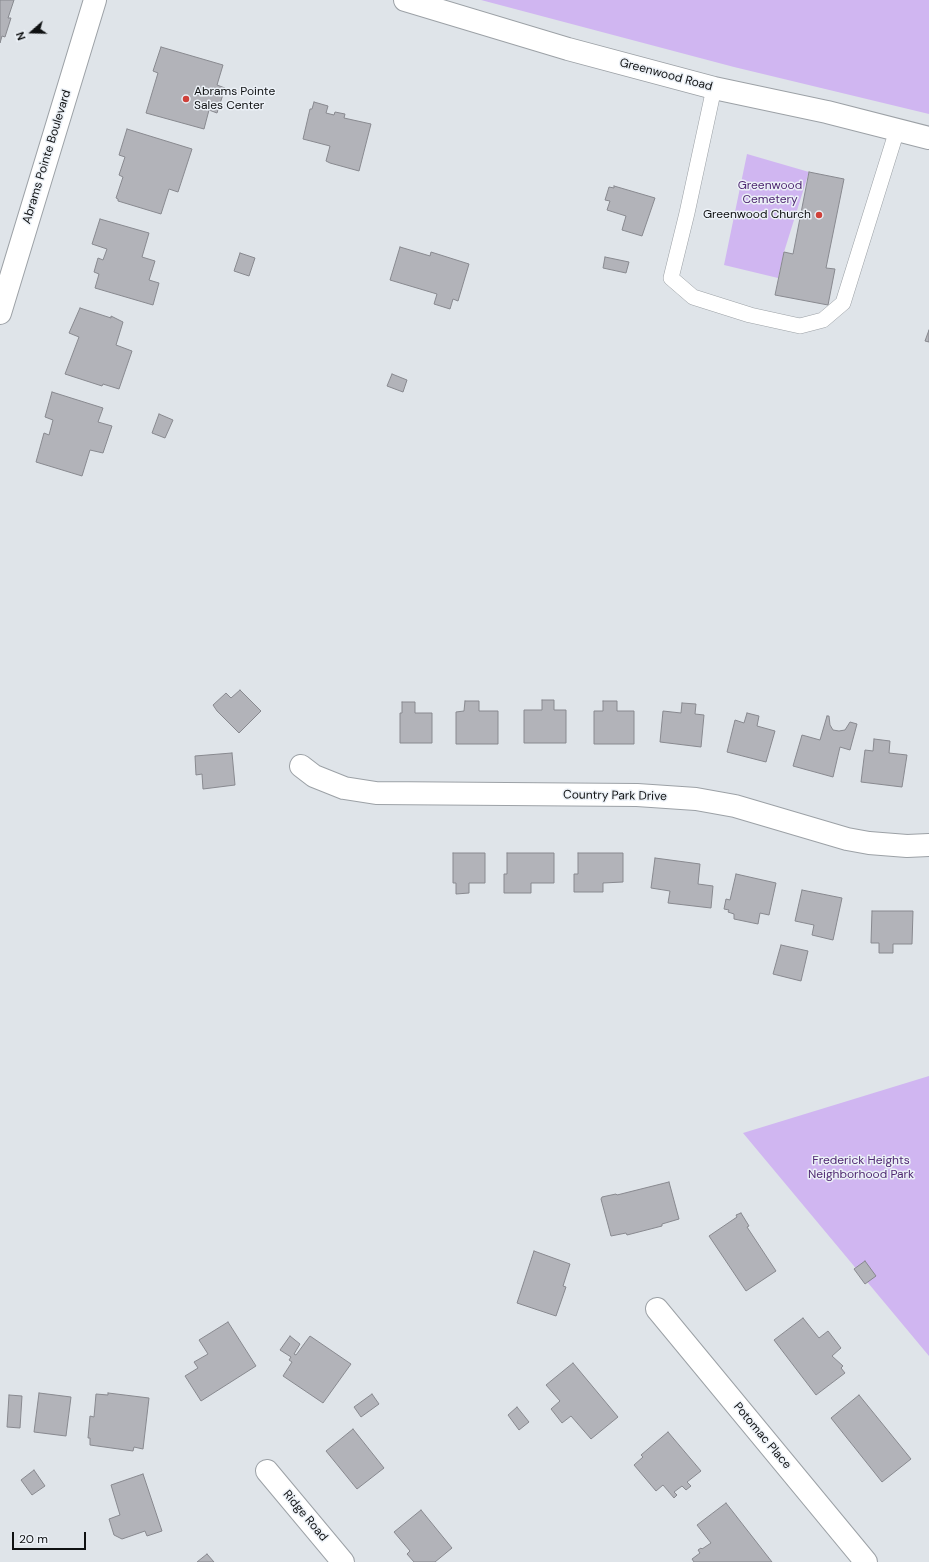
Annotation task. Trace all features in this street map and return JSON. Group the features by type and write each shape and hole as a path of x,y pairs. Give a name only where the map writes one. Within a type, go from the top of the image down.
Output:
{"street":[{"name":"Abrams Pointe Boulevard","path":"0,313 95,0"},
{"name":"Greenwood Road","path":"405,0 568,49 714,88 929,138"},
{"name":"Country Park Drive","path":"301,766 314,776 344,788 376,793 637,794 696,799 735,806 847,839 869,843 906,846 929,845"},
{"name":"Potomac Place","path":"658,1309 866,1562"},
{"name":"Ridge Road","path":"267,1470 343,1562"}],"lane":[{"path":"714,88 687,213 671,278 693,297 750,315 800,326 823,320 843,303 897,130"}],"green space":[{"path":"481,0 929,0 929,114 734,67"},
{"name":"Greenwood Cemetery","path":"747,154 809,172 784,252 778,278 724,265"},
{"name":"Frederick Heights Neighborhood Park","path":"929,1076 929,1356 743,1133"}],"building":[{"path":"0,0 14,0 8,18 11,18 5,37 2,36 0,43"},
{"name":"Abrams Pointe Sales Center","path":"161,47 223,65 217,85 225,88 217,113 209,110 204,129 146,113 158,73 153,71"},
{"path":"314,102 328,106 326,113 334,115 335,112 345,114 344,118 371,124 359,171 326,161 330,146 303,139 310,109 312,109"},
{"path":"127,129 192,149 178,192 169,189 161,214 118,201 116,198 123,177 119,175 125,157 119,155"},
{"name":"Greenwood Church","path":"809,172 844,179 826,268 835,269 828,305 775,295 784,252 793,254"},
{"path":"614,186 655,198 642,236 622,230 626,216 607,210 610,201 605,200 609,187 614,188"},
{"path":"100,219 149,233 142,257 155,261 149,280 159,283 153,305 95,288 99,274 94,272 98,258 103,260 107,249 92,244"},
{"path":"400,247 430,256 431,252 469,264 458,301 453,299 450,309 434,304 437,294 390,280"},
{"path":"240,253 255,258 249,276 234,271"},
{"path":"605,257 629,262 626,273 603,268"},
{"path":"80,308 111,318 111,316 123,322 116,345 132,351 119,389 103,384 102,386 65,374 79,337 69,333"},
{"path":"929,330 929,342 925,341"},
{"path":"392,374 407,380 403,392 387,386"},
{"path":"52,392 103,408 98,422 112,426 103,453 90,450 82,476 36,462 44,433 49,435 53,420 45,417"},
{"path":"159,414 173,420 165,438 152,433"},
{"path":"240,690 261,711 239,733 213,705 226,693 231,698"},
{"path":"542,700 554,700 554,710 566,710 566,743 524,743 524,710 542,710"},
{"path":"465,701 479,701 479,711 498,711 498,744 456,744 456,712 464,711"},
{"path":"603,701 617,701 617,711 634,711 634,744 594,744 594,711 603,711"},
{"path":"402,702 415,702 415,713 432,713 432,743 400,743 400,713 402,713"},
{"path":"682,703 696,704 695,714 704,715 701,747 660,742 663,711 681,713"},
{"path":"747,713 759,716 757,726 775,731 766,762 727,752 735,720 744,723"},
{"path":"827,716 829,716 830,725 833,730 845,730 850,722 857,724 850,750 840,747 833,777 793,766 802,735 820,740"},
{"path":"874,739 890,741 889,753 907,755 902,787 861,782 865,750 873,751"},
{"path":"232,753 235,785 203,789 202,774 196,775 195,756"},
{"path":"453,853 485,853 485,883 469,883 469,893 456,894 456,883 453,883"},
{"path":"507,853 554,853 554,883 531,883 531,893 504,893 504,874 507,874"},
{"path":"578,853 623,853 623,882 603,883 603,892 574,892 574,874 578,874"},
{"path":"655,858 700,864 698,884 713,886 711,908 668,903 670,891 651,888"},
{"path":"736,874 776,883 769,915 760,913 758,924 734,919 734,914 728,912 729,910 724,909 726,899 730,900"},
{"path":"802,890 842,898 833,940 812,935 814,925 795,921"},
{"path":"872,911 913,911 912,944 893,944 893,953 879,953 879,943 871,943"},
{"path":"781,945 808,951 801,981 773,974"},
{"path":"669,1182 679,1219 662,1224 662,1226 627,1235 626,1233 611,1236 601,1199 602,1197 617,1195"},
{"path":"741,1213 749,1226 747,1227 776,1271 746,1291 709,1236 737,1217 736,1215"},
{"path":"534,1251 570,1264 563,1286 566,1287 556,1316 517,1303"},
{"path":"865,1261 876,1276 865,1284 854,1269"},
{"path":"803,1318 819,1338 828,1331 841,1348 832,1356 843,1366 841,1368 845,1373 816,1395 774,1340"},
{"path":"228,1322 256,1366 201,1401 185,1376 198,1368 194,1362 208,1354 199,1340"},
{"path":"290,1336 300,1344 294,1354 296,1355 310,1336 351,1364 323,1403 283,1376 292,1362 289,1360 291,1357 280,1350"},
{"path":"573,1363 618,1417 591,1439 571,1416 562,1423 551,1409 560,1401 546,1385"},
{"path":"39,1393 71,1397 66,1436 34,1432"},
{"path":"108,1393 149,1398 143,1449 134,1447 133,1451 90,1445 90,1438 88,1438 90,1416 94,1417 96,1394 108,1395"},
{"path":"372,1394 379,1404 361,1417 354,1407"},
{"path":"9,1395 22,1396 20,1428 7,1427"},
{"path":"859,1395 911,1459 882,1482 831,1418"},
{"path":"517,1407 529,1422 519,1430 508,1415"},
{"path":"353,1429 384,1468 357,1489 326,1451"},
{"path":"668,1432 701,1471 687,1482 691,1486 686,1490 682,1486 674,1492 677,1495 674,1498 663,1485 656,1491 634,1465 643,1457 641,1455"},
{"path":"34,1470 45,1486 32,1495 21,1480"},
{"path":"143,1474 162,1531 147,1536 145,1531 122,1539 114,1535 109,1519 120,1515 111,1485"},
{"path":"726,1503 772,1562 694,1562 692,1559 700,1553 698,1550 711,1543 697,1525"},
{"path":"421,1510 452,1548 435,1562 414,1562 407,1554 410,1551 394,1532"},
{"path":"207,1554 214,1562 197,1562"}],"place":[{"name":"Abrams Pointe Sales Center","path":"186,99"},
{"name":"Greenwood Church","path":"819,215"}]}
